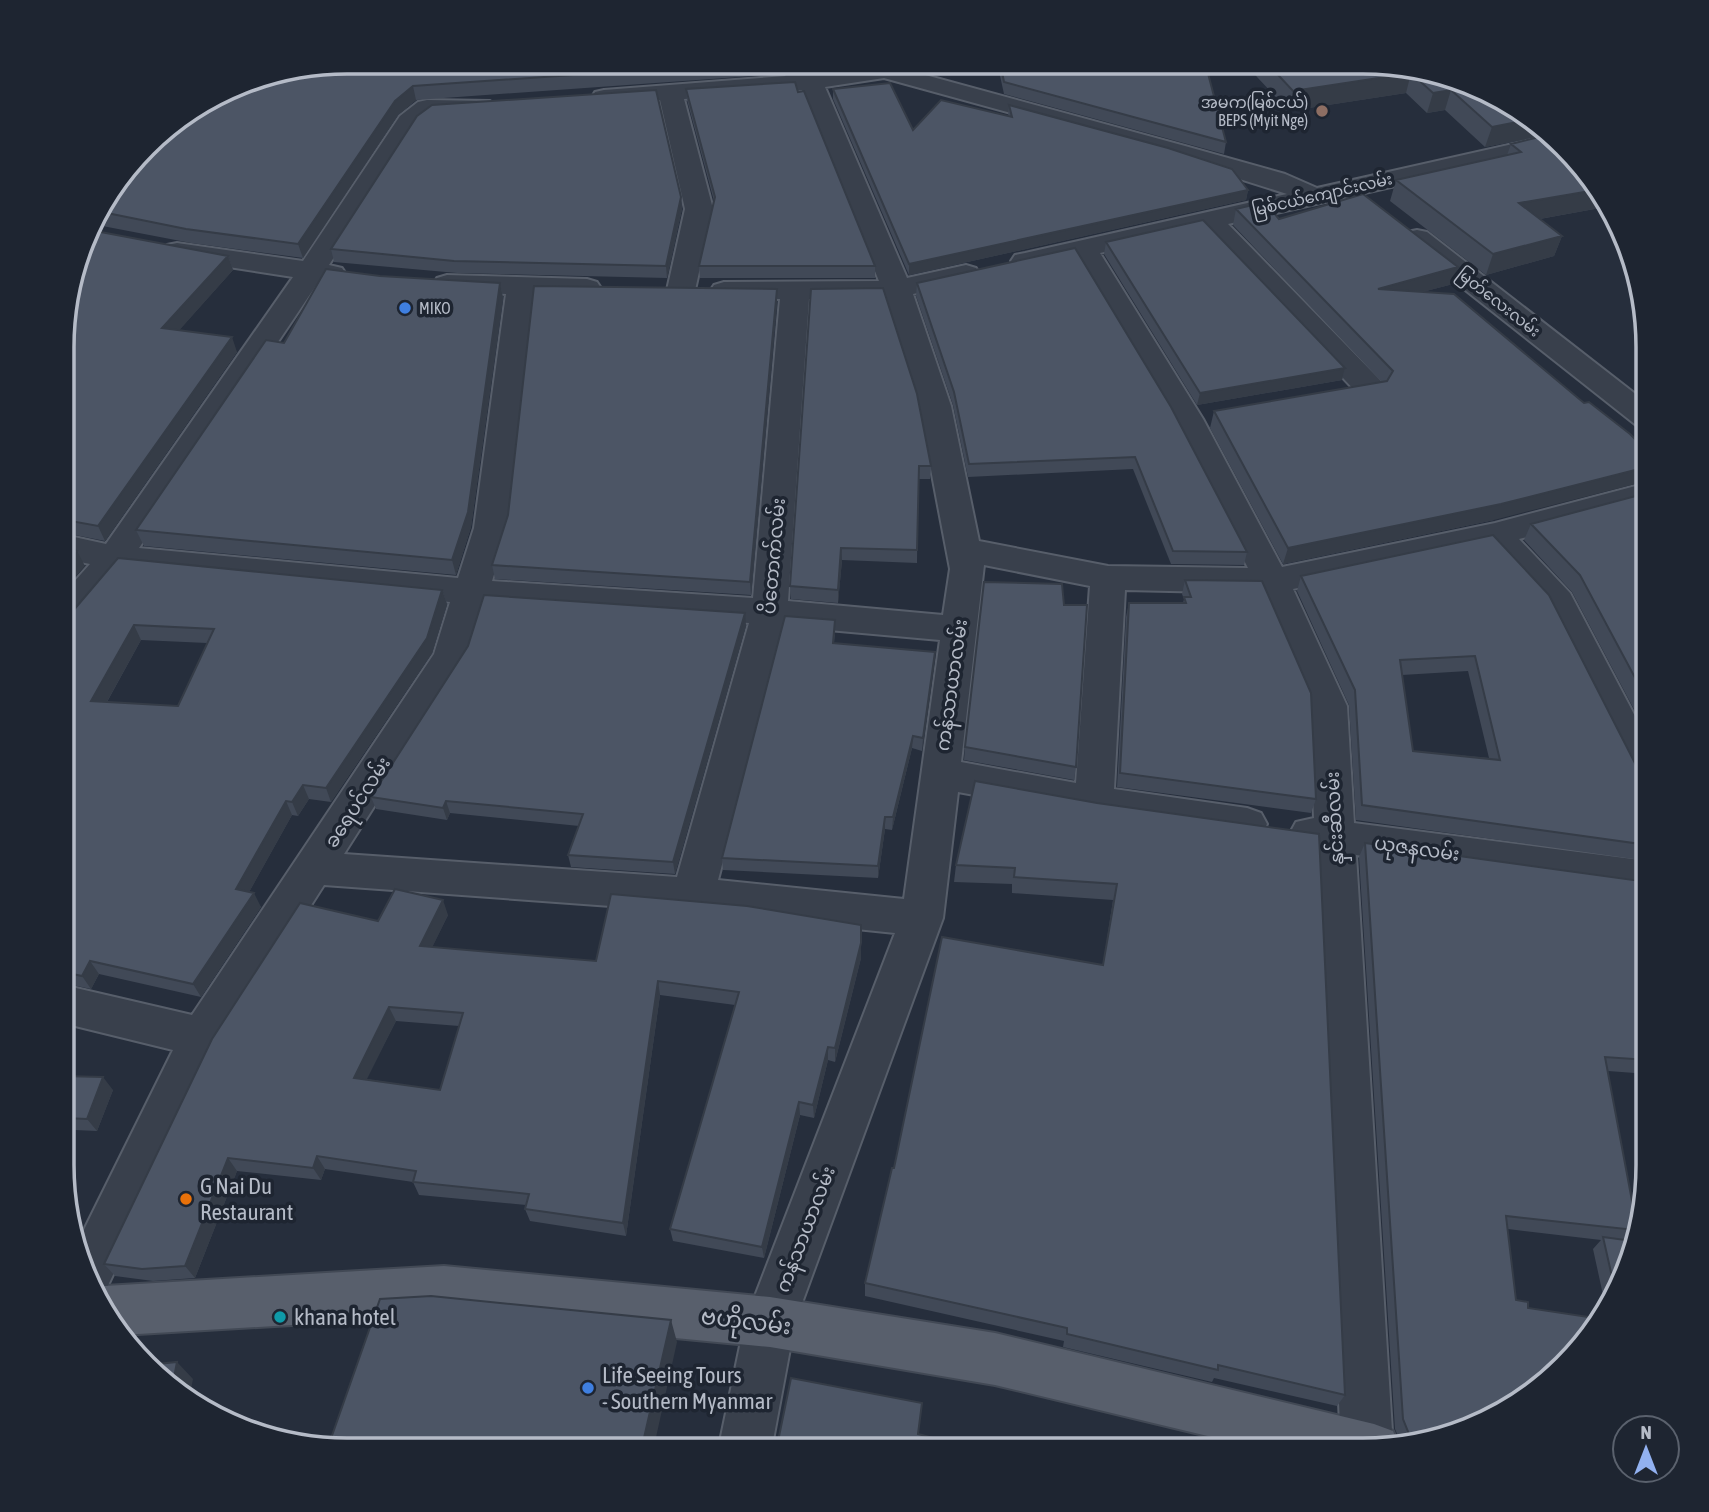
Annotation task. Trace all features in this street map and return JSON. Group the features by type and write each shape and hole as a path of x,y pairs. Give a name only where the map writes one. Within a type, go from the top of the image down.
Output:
{"main road":[{"name":"ဗဟိုလမ်း","path":"116,1310 443,1291 769,1322 995,1359 1324,1438"}],"street":[{"path":"577,99 670,92 783,74"},
{"name":"ကန်သာယာလမ်း","path":"747,1438 769,1322 922,918 967,569 935,407 897,289 797,74"},
{"path":"902,74 1276,180 1311,195"},
{"name":"မြစ်ငယ်ကျောင်းလမ်း","path":"670,92 699,209 668,290 897,289 1546,144"},
{"path":"74,606 115,558 311,271 409,121 426,107 511,104"},
{"name":"မြတ်လေးလမ်း","path":"1351,187 1636,409"},
{"path":"1209,220 1370,388 1331,395"},
{"path":"153,246 360,277"},
{"name":"နှင်းဆီလမ်း","path":"1084,249 1200,416 1328,706 1369,1438"},
{"path":"425,283 616,289"},
{"name":"ခရေပင်လမ်း","path":"92,1266 202,1037 451,657 491,528 521,288"},
{"name":"ပိတောက်လမ်း","path":"693,895 770,612 796,291"},
{"path":"965,550 1108,578 1272,581 1495,534 1636,497"},
{"path":"1495,534 1558,603 1636,754"},
{"path":"74,549 115,558 473,592 770,612 958,629"},
{"path":"1094,802 1108,578"},
{"name":"ယုဇနလမ်း","path":"939,773 1094,802 1636,877"},
{"path":"313,868 693,895 922,918"},
{"path":"74,1007 202,1037"}],"building":[{"path":"587,74 413,86 395,101 298,244 186,229 108,213 141,166 168,140 213,109 242,94 311,76"},
{"path":"1002,74 1208,74 1226,142 1004,82"},
{"path":"1277,74 1394,76 1293,91"},
{"path":"1418,80 1467,94 1517,122 1492,127 1451,90 1433,93"},
{"path":"795,82 798,92 804,91 875,266 699,266 715,197 686,89"},
{"path":"890,83 913,130 941,100 1012,117 1009,105 1168,148 1232,169 1248,190 909,264 833,89"},
{"path":"656,90 681,197 666,266 454,261 331,249 417,116 432,105"},
{"path":"1538,137 1568,166 1587,192 1519,203 1562,236 1493,254 1396,180 1521,152 1511,144"},
{"path":"1363,194 1458,267 1378,289 1454,294 1584,403 1589,402 1630,434 1636,440 1636,470 1501,504 1288,548 1214,411 1387,381 1393,371 1236,209 1265,202 1279,219"},
{"path":"1203,220 1345,368 1200,393 1106,242"},
{"path":"99,232 228,256 162,328 232,337 98,526 74,522 74,329 79,293 94,242"},
{"path":"1075,248 1171,407 1247,552 1173,551 1135,457 969,464 954,392 917,283"},
{"path":"326,269 380,276 500,283 468,512 452,560 136,530 266,340 284,343"},
{"path":"534,286 777,289 750,582 492,565 508,515"},
{"path":"883,288 917,394 931,466 919,466 917,550 841,548 838,590 790,586 811,289"},
{"path":"1636,496 1636,679 1580,575 1531,524"},
{"path":"1493,535 1549,595 1636,765 1636,843 1362,805 1355,690 1301,576","holes":["1475,656 1500,760 1413,751 1400,660"]},
{"path":"118,558 442,590 427,638 326,788 303,785 292,802 286,801 236,889 254,893 193,984 90,961 82,976 74,974 74,610","holes":["134,625 214,629 178,706 91,701"]},
{"path":"1185,580 1262,581 1311,693 1316,799 1120,773 1129,603 1186,603 1184,597 1191,597"},
{"path":"984,582 1062,584 1064,605 1087,605 1076,767 965,747"},
{"path":"484,595 745,613 673,862 568,855 583,814 446,801 443,808 371,797 468,646"},
{"path":"785,616 835,620 833,643 935,652 923,738 913,736 893,817 885,817 878,866 722,858"},
{"path":"975,781 1097,803 1319,834 1345,1395 1218,1365 1218,1370 1067,1334 1067,1328 865,1283 894,1168 942,937 1103,965 1117,884 1014,877 1015,868 956,865"},
{"path":"1365,843 1636,880 1636,1059 1605,1057 1633,1204 1628,1229 1506,1216 1516,1300 1528,1302 1528,1308 1589,1317 1556,1359 1529,1382 1499,1402 1467,1418 1416,1433 1409,1434 1403,1419"},
{"path":"395,889 443,900 420,946 596,961 611,894 747,906 861,925 861,943 835,1048 828,1047 813,1105 799,1102 762,1247 670,1229 739,992 658,981 623,1223 525,1209 529,1194 413,1182 416,1171 317,1156 313,1168 228,1158 185,1266 142,1269 104,1264 212,1039 300,903 378,921","holes":["389,1007 463,1013 440,1090 354,1078"]},
{"path":"74,1076 103,1077 87,1119 74,1118"},
{"path":"1603,1237 1625,1240 1612,1276"},
{"path":"431,1296 671,1320 644,1438 331,1438 380,1299"},
{"path":"177,1362 174,1377 166,1371 158,1364"},
{"path":"791,1378 922,1403 918,1434 933,1438 779,1438"}],"place":[{"name":"အမက(မြစ်ငယ်) BEPS (Myit Nge)","path":"1322,111"},
{"name":"MIKO","path":"405,308"},
{"name":"G Nai Du Restaurant","path":"186,1199"},
{"name":"khana hotel","path":"280,1317"},
{"name":"Life Seeing Tours - Southern Myanmar","path":"588,1388"}]}
